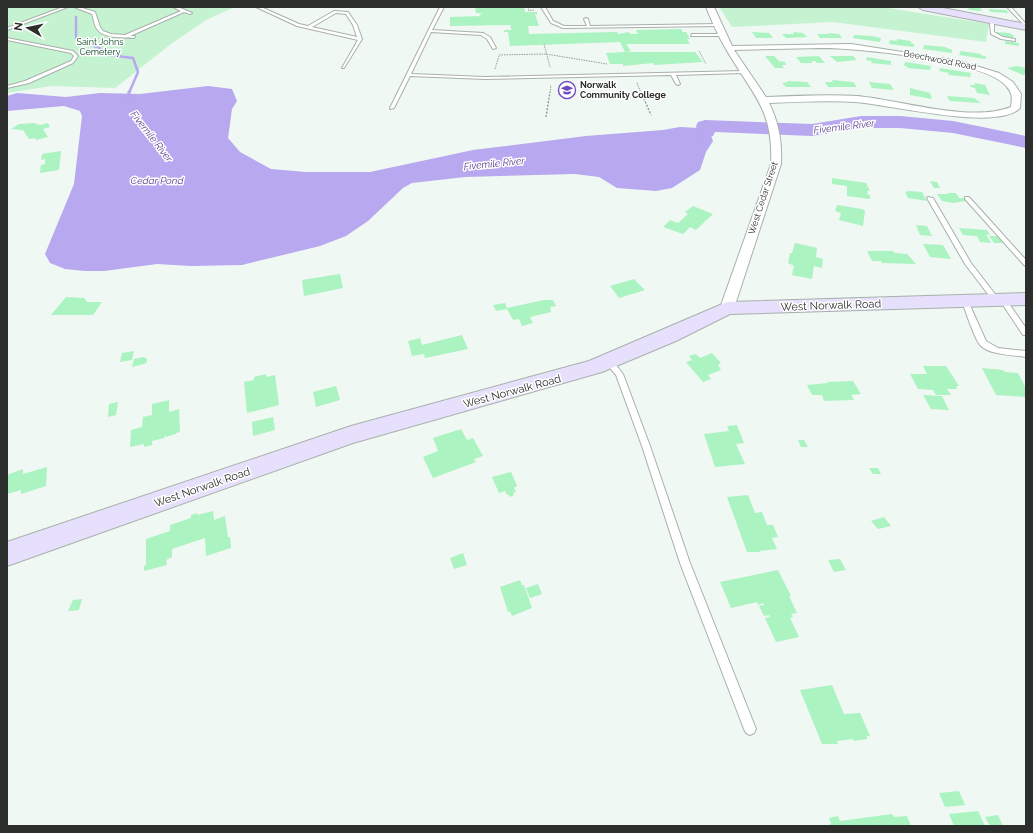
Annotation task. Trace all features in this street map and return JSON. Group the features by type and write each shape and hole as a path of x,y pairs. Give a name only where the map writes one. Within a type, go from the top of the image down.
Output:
{"main road":[{"path":"923,7 947,9 994,21 1026,26"},
{"name":"West Norwalk Road","path":"7,554 351,435 595,367 669,336 727,308 1026,299"}],"street":[{"name":"West Cedar Street","path":"710,7 729,48 764,100 775,130 778,148 776,164 727,308"},
{"name":"Beechwood Road","path":"729,48 851,46 950,61 982,68 1004,78 1014,89 1017,102 1015,108 1007,112 980,116 857,99 764,100"}],"lane":[{"path":"7,29 66,7"},
{"path":"76,7 94,13 98,27 103,32 134,37"},
{"path":"175,7 190,13"},
{"path":"258,7 298,26 360,39"},
{"path":"392,108 442,7"},
{"path":"543,7 552,22 556,25 572,28 719,25"},
{"path":"1009,7 1026,26"},
{"path":"125,36 183,11"},
{"path":"308,28 339,11 347,13 355,25 360,39"},
{"path":"586,19 589,27"},
{"path":"994,21 992,24 992,33 1002,38 1014,40"},
{"path":"430,31 482,34 489,38 494,48"},
{"path":"692,35 722,35"},
{"path":"7,39 72,52 76,56 72,62 34,79 7,88"},
{"path":"343,67 360,39"},
{"path":"408,75 485,78 744,72"},
{"path":"673,74 678,84"},
{"path":"930,198 968,264 1026,333"},
{"path":"967,198 1026,264"},
{"path":"965,301 983,343 993,350 1026,354"},
{"path":"609,362 619,374 646,446 685,563 750,729"}],"path":[{"path":"544,44 550,70"},
{"path":"494,71 499,54 546,54 614,65"},
{"path":"546,117 552,79"},
{"path":"636,82 651,116"}],"green space":[{"name":"Saint Johns Cemetery","path":"7,7 235,7 206,20 171,44 115,88 52,86 7,93"},
{"path":"719,7 882,7 989,24 986,42 833,22 732,27"}],"water":[{"name":"Cedar Pond","path":"208,86 232,89 237,101 232,109 228,138 240,152 271,169 306,172 370,172 473,150 586,136 663,130 680,127 699,128 711,136 713,141 706,152 700,170 672,188 656,191 617,188 599,177 575,174 465,177 412,183 403,188 368,221 346,236 320,246 242,265 191,266 157,264 104,271 85,271 65,269 50,263 45,254 74,184 82,116 80,111 64,106 7,111 7,96 17,93 66,97 100,93 140,94"}],"building":[{"path":"475,7 524,7 525,12 537,12 537,14 535,14 539,26 528,26 529,34 617,32 618,34 629,32 630,34 638,34 636,30 681,29 683,32 686,32 690,39 687,39 690,44 626,44 631,51 628,51 695,52 703,62 654,65 653,63 623,66 623,64 610,64 606,53 625,52 620,42 510,46 508,32 504,32 504,30 512,30 510,27 511,25 450,26 450,17 481,16 479,14 484,13 476,13"},
{"path":"968,7 980,7 982,11 969,10"},
{"path":"988,9 1006,10 1009,13 991,12"},
{"path":"752,32 769,33 773,38 756,38"},
{"path":"793,32 803,33 807,37 786,38 782,34 794,34"},
{"path":"995,32 1009,33 1015,36 1013,36 1014,38 999,36"},
{"path":"828,33 839,34 842,38 820,38 817,34 829,34"},
{"path":"854,35 881,38 880,42 853,38"},
{"path":"897,39 911,41 911,43 914,44 914,47 889,44 890,40 897,41"},
{"path":"1005,41 1019,43 1019,46 1005,44"},
{"path":"924,45 945,47 952,50 952,53 923,49"},
{"path":"961,51 981,54 987,57 985,59 959,55"},
{"path":"765,56 774,56 779,61 785,62 786,65 782,65 784,68 775,68"},
{"path":"819,56 825,63 811,61 813,63 801,63 796,57"},
{"path":"830,56 853,56 857,60 837,62"},
{"path":"867,57 891,61 891,65 871,63 872,61 866,60"},
{"path":"905,62 931,66 930,70 907,68 907,66 904,66"},
{"path":"1016,66 1026,68 1026,74 1023,75 1007,68"},
{"path":"940,68 971,73 970,77 948,75 949,73 939,71"},
{"path":"832,80 853,82 857,87 828,87 825,82 833,82"},
{"path":"787,81 807,82 811,87 786,87 782,83 788,82"},
{"path":"869,82 890,84 894,90 872,88"},
{"path":"974,83 985,85 990,95 977,93 975,88 971,87 970,85 975,85"},
{"path":"910,88 930,93 932,99 910,95"},
{"path":"947,96 974,98 981,103 950,101"},
{"path":"34,123 40,125 48,123 50,127 43,129 48,137 36,140 35,138 29,139 23,130 11,129 19,124"},
{"path":"61,151 59,170 40,173 41,165 45,164 45,159 41,160 42,154"},
{"path":"832,178 866,183 870,191 867,191 868,195 870,195 870,199 847,196 847,186 832,184"},
{"path":"930,181 937,182 940,188 934,188"},
{"path":"905,192 922,192 927,201 908,198"},
{"path":"947,193 956,193 959,198 964,198 966,201 953,203 942,201 937,194 948,194"},
{"path":"837,205 862,209 865,211 863,226 839,220 841,213 835,211"},
{"path":"693,206 713,214 696,230 690,227 683,234 663,227 670,220 678,223 688,214 685,212"},
{"path":"916,225 927,226 932,236 920,235"},
{"path":"959,228 987,230 990,235 986,234 991,243 980,242 977,236 963,235"},
{"path":"989,236 999,236 1005,243 994,243"},
{"path":"795,243 817,248 816,257 823,259 822,268 814,266 812,279 792,275 794,266 788,263 790,253 792,253"},
{"path":"923,244 943,245 951,259 930,257"},
{"path":"867,251 893,251 895,253 907,254 916,264 882,263 881,261 872,261"},
{"path":"340,274 343,288 304,296 302,280"},
{"path":"634,279 645,290 619,298 610,286"},
{"path":"66,297 84,298 87,302 102,302 93,315 51,315"},
{"path":"544,300 553,300 556,306 550,307 551,312 530,317 533,323 522,326 519,319 513,320 507,309 496,311 493,305 505,303 507,308"},
{"path":"462,335 468,349 425,358 424,354 412,356 408,341 420,338 422,345"},
{"path":"134,351 132,360 120,362 122,353"},
{"path":"712,353 721,363 718,365 721,370 708,375 711,379 703,382 686,362 692,360 689,356 696,354 700,358"},
{"path":"144,357 147,359 147,362 132,367 134,359"},
{"path":"923,366 946,366 959,386 956,386 957,389 947,389 951,395 936,395 933,390 918,389 910,374 927,374"},
{"path":"982,368 1018,373 1026,388 1026,397 996,395"},
{"path":"266,374 266,377 275,375 279,405 247,413 244,382 254,380 254,377"},
{"path":"853,381 861,394 851,395 854,400 824,401 822,395 812,395 807,385 828,383 827,382"},
{"path":"336,386 340,400 316,407 313,392"},
{"path":"923,395 942,396 949,410 931,409"},
{"path":"169,400 169,412 179,409 180,432 166,437 166,435 164,438 152,441 152,445 144,447 144,444 130,447 131,430 142,427 143,417 152,415 152,404"},
{"path":"118,402 116,415 108,417 109,404"},
{"path":"273,417 275,430 253,436 252,422"},
{"path":"737,425 744,443 736,444 745,464 715,467 704,434 729,431 727,426"},
{"path":"461,429 467,440 473,438 483,456 474,459 476,462 433,478 423,457 438,451 433,438"},
{"path":"798,440 804,440 808,447 801,447"},
{"path":"47,467 46,486 21,494 21,490 7,494 7,475 23,469 23,474"},
{"path":"869,468 878,468 881,474 873,474"},
{"path":"511,472 517,486 514,488 516,492 510,497 505,491 499,493 492,477"},
{"path":"748,495 755,513 762,512 767,525 773,525 778,537 772,538 777,549 759,551 760,552 747,552 727,497"},
{"path":"213,511 214,520 225,516 231,548 206,556 205,538 172,549 172,557 166,560 167,565 144,571 144,566 146,565 146,539 170,531 170,525 191,518 191,515"},
{"path":"884,517 891,526 878,529 871,521"},
{"path":"463,553 467,565 454,569 450,558"},
{"path":"840,559 846,570 834,572 828,560"},
{"path":"778,570 791,596 789,596 797,613 791,614 793,617 790,618 799,637 776,642 765,618 770,617 769,615 764,616 759,606 764,605 764,603 758,605 757,602 731,608 720,582"},
{"path":"520,580 522,585 524,585 532,608 512,616 510,611 508,612 500,587"},
{"path":"538,584 542,594 530,598 526,588"},
{"path":"82,599 79,610 68,611 73,600"},
{"path":"832,685 844,714 860,713 870,736 867,736 867,739 837,741 838,744 822,744 800,690"},
{"path":"959,791 965,805 945,807 939,793"},
{"path":"978,811 985,826 954,826 949,814"},
{"path":"892,814 894,817 907,816 911,826 826,826 831,824 829,818 838,816 840,821"},
{"path":"998,815 1003,826 990,826 985,817"}],"waterway":[{"path":"76,17 76,38 101,49 108,55 133,58 138,72 129,93"},
{"path":"128,99 129,92"},
{"name":"Fivemile River","path":"706,132 705,126 812,130 861,122 900,122 953,127 1026,142"}],"place":[{"name":"Norwalk Community College","path":"567,90"}]}
